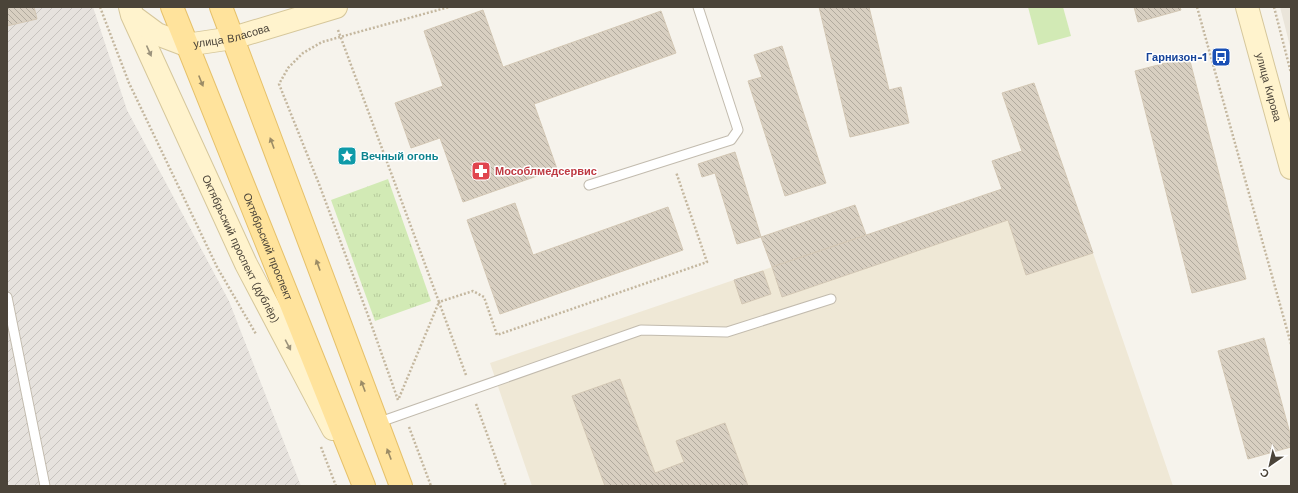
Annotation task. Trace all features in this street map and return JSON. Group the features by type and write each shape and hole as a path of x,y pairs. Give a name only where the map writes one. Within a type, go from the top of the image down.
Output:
{"main road":[{"name":"Октябрьский проспект","path":"172,7 363,486"},
{"path":"221,7 401,486"},
{"name":"улица Власова","path":"131,11 157,34 186,45 233,38 336,7"},
{"name":"улица Кирова","path":"1247,7 1291,168"},
{"name":"Октябрьский проспект (дублёр)","path":"131,11 246,264 363,486"}],"lane":[{"path":"589,185 731,140 738,130 698,7"},
{"path":"7,297 45,486"},
{"path":"377,423 641,330 727,332 831,299"}],"path":[{"path":"431,486 319,184 278,84 288,68 303,53 322,42 449,7"},
{"path":"1197,7 1291,344"},
{"path":"1274,7 1291,72"},
{"path":"341,37 439,302 398,400"},
{"path":"439,302 473,290 484,297 497,335 707,262 671,159"}],"shaded area":[{"path":"7,7 93,7 127,110 229,301 301,486 7,486"},
{"path":"1280,7 1291,7 1291,50"},
{"path":"1008,220 1027,275 1093,253 1173,486 532,486 490,363 772,267 782,297"}],"green space":[{"path":"1028,7 1063,7 1071,36 1038,45"},
{"path":"388,179 431,301 375,321 331,200"}],"building":[{"path":"7,7 34,7 37,19 7,26"},
{"path":"819,7 869,7 889,90 901,87 909,123 850,137"},
{"path":"1134,7 1180,7 1181,10 1138,22"},
{"path":"483,10 503,67 661,11 676,53 534,104 557,169 463,202 440,138 411,148 395,103 443,86 424,31"},
{"path":"782,46 826,183 785,196 748,81 762,77 754,55"},
{"path":"1189,57 1246,279 1192,293 1135,71"},
{"path":"1034,83 1093,253 1026,275 1008,220 782,297 772,267 1002,189 992,161 1022,151 1002,93"},
{"path":"735,152 761,237 737,244 715,173 702,177 698,164"},
{"path":"515,203 533,255 668,207 683,250 500,314 467,220"},
{"path":"855,205 866,235 772,267 761,237"},
{"path":"763,271 771,294 742,304 734,280"},
{"path":"1264,338 1291,437 1291,447 1248,459 1218,351"},
{"path":"620,379 655,473 684,462 676,441 725,423 748,486 605,486 572,396"}],"place":[{"name":"Гарнизон-1","path":"1221,57"},
{"name":"Вечный огонь","path":"347,156"},
{"name":"Мособлмедсервис","path":"481,171"}]}
